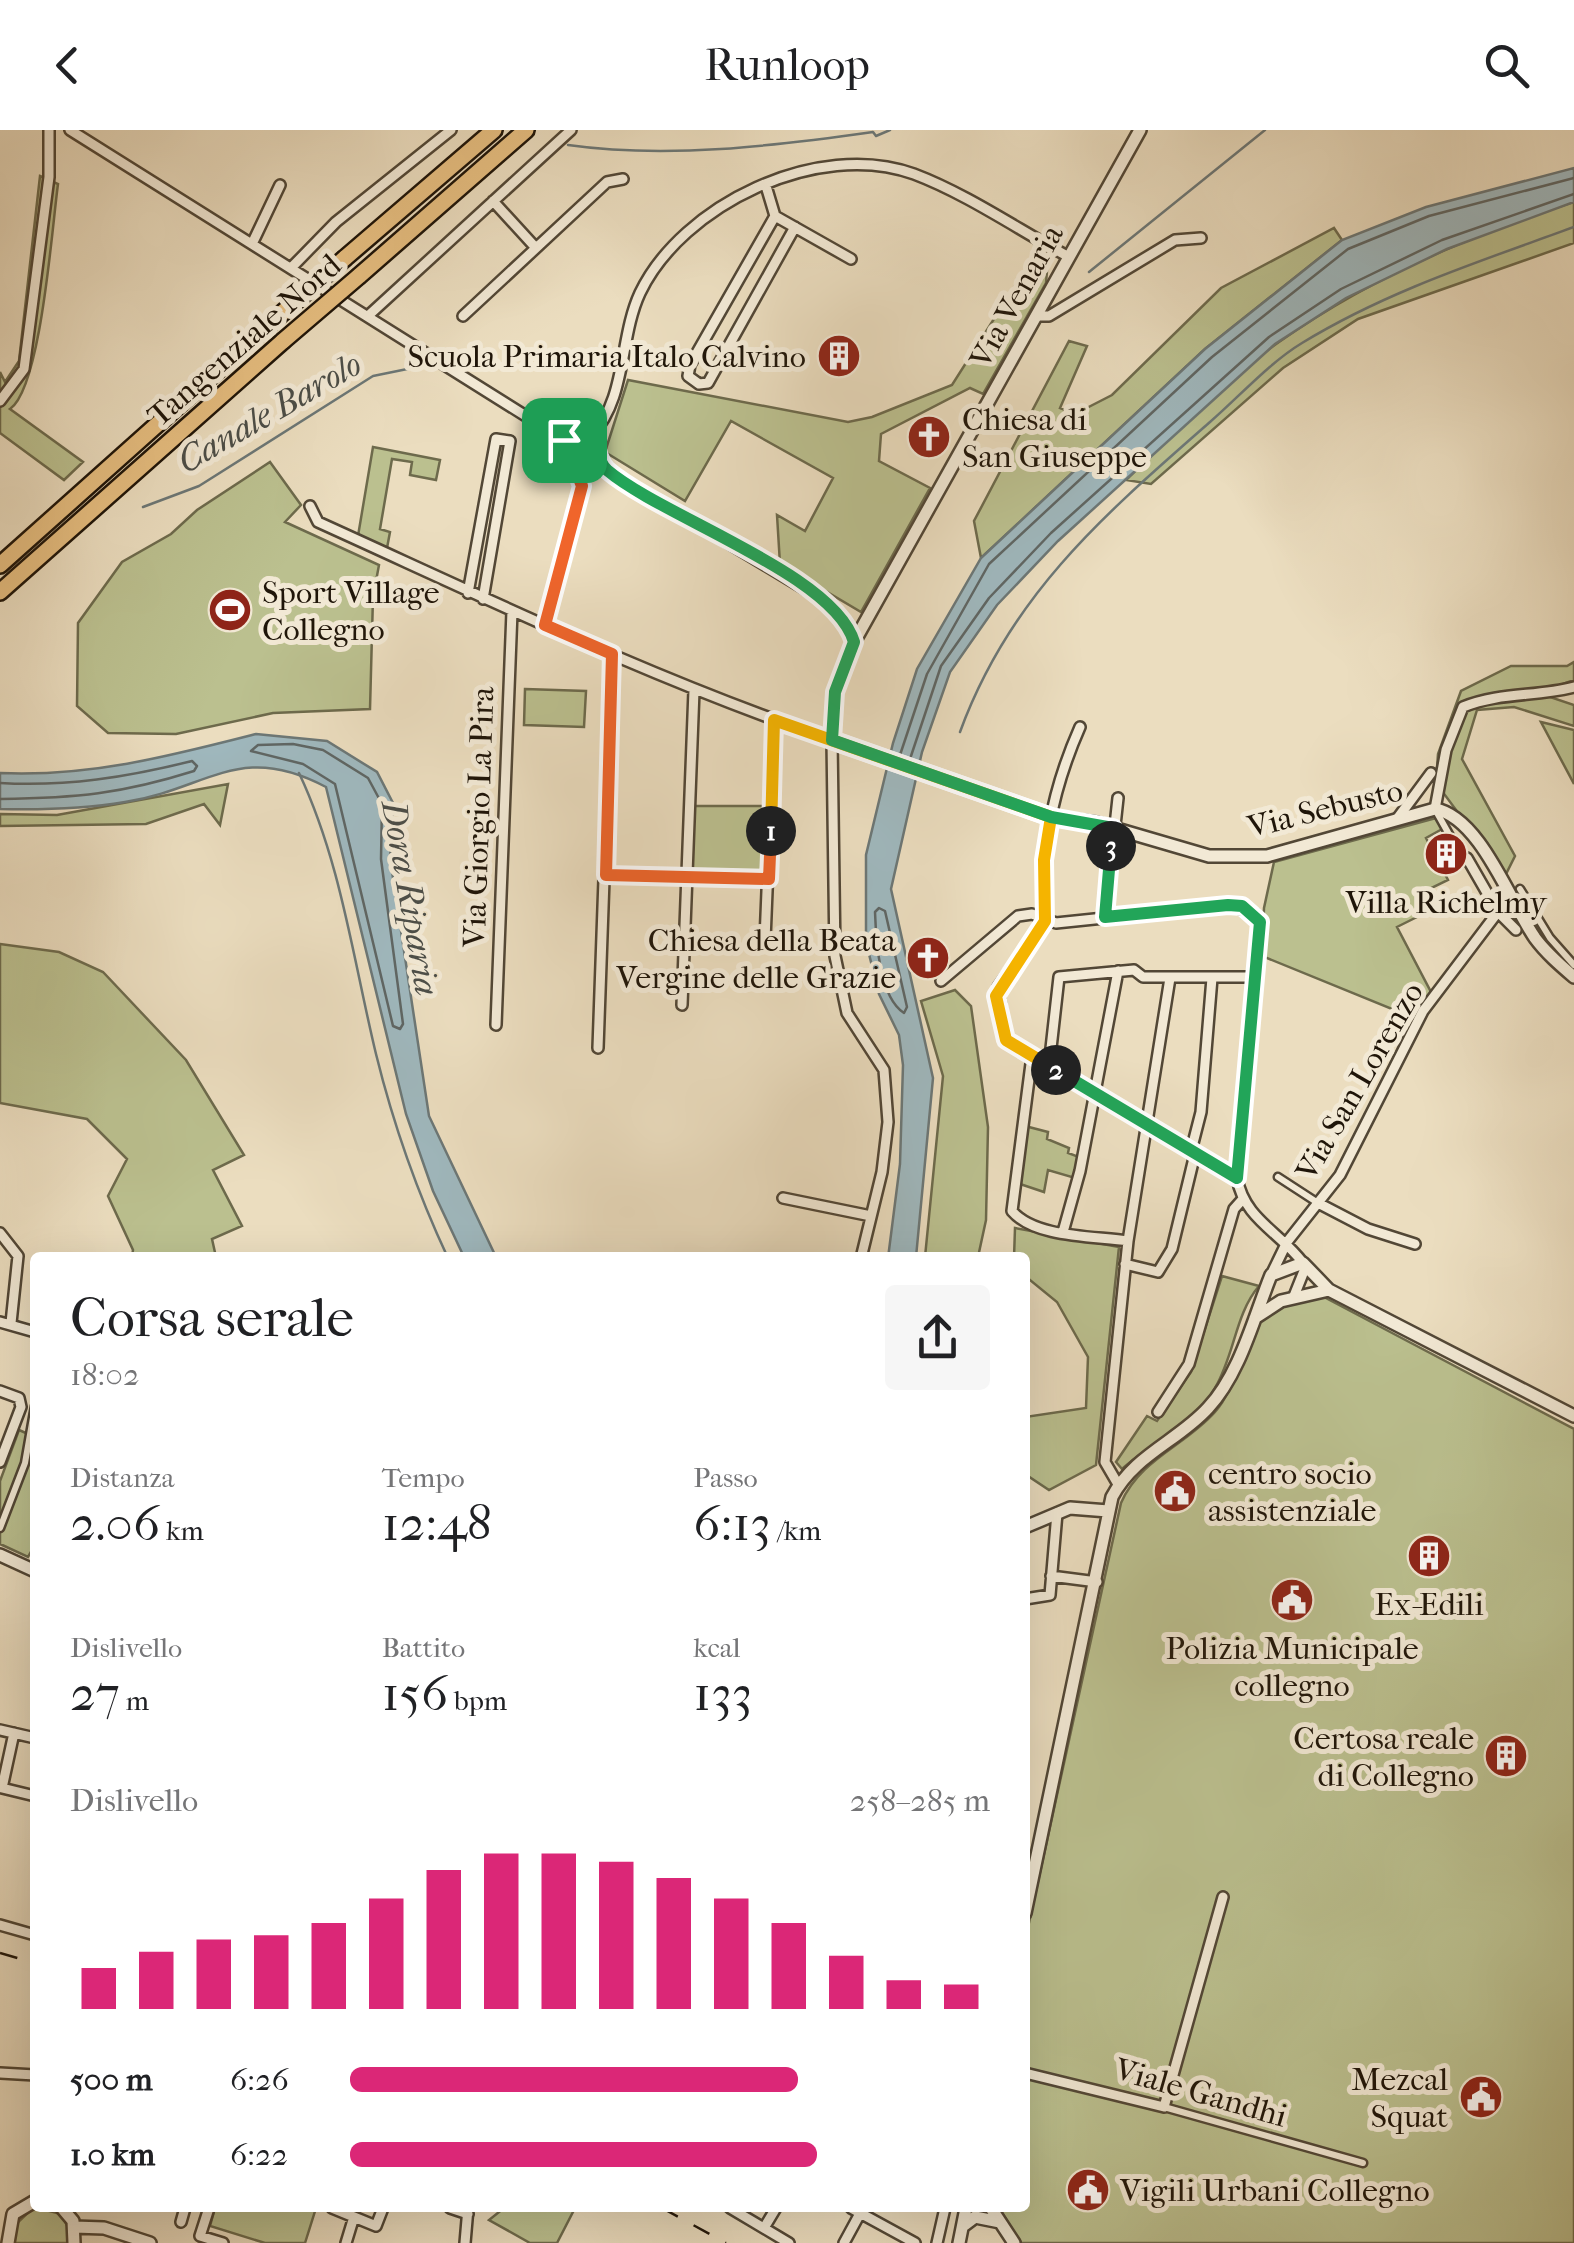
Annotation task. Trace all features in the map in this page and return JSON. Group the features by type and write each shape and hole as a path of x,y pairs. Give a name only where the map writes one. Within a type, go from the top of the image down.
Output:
{"highway":[{"name":"Tangenziale Nord","path":"0,564 494,130"},
{"name":"Tangenziale Nord","path":"0,592 526,130"}],"street":[{"path":"0,401 24,369 48,178 50,130"},
{"path":"70,130 369,314 564,440"},
{"path":"292,267 336,222 450,130"},
{"path":"369,314 571,130"},
{"name":"Via Venaria","path":"862,1252 882,1172 888,1122 884,1070 847,1014 834,956 835,692 854,642 1140,130"},
{"path":"854,642 846,624 828,603 606,469 596,454 591,436 608,410 630,315 659,260 704,220 766,186 842,166 914,174 1069,257"},
{"path":"463,316 607,182 624,179"},
{"path":"252,244 280,185"},
{"path":"766,186 775,216 851,259"},
{"path":"493,200 536,248"},
{"path":"775,216 690,365 688,376 700,384 708,383 795,227"},
{"path":"1037,316 1049,316 1175,240 1201,238"},
{"path":"564,440 577,432 591,436"},
{"path":"468,593 496,439 510,441 483,599"},
{"path":"564,440 564,455 574,465 582,486"},
{"path":"545,625 586,465 596,454"},
{"path":"574,465 586,465"},
{"path":"310,506 318,522 468,593 694,690 832,740"},
{"name":"Via Giorgio La Pira","path":"496,1025 512,611"},
{"path":"598,1048 612,654"},
{"path":"1516,930 1498,912 1435,810 1446,750 1464,706 1496,694 1531,697 1574,687"},
{"path":"682,1006 694,690"},
{"path":"766,940 774,720"},
{"path":"1080,727 1059,774 1051,817 1044,860 1045,921 996,996 1006,1040 1237,1178"},
{"name":"Via Sebusto","path":"832,740 1051,817 1113,828 1209,856 1267,856 1435,810"},
{"path":"1396,820 1431,773"},
{"path":"1105,917 1118,798"},
{"path":"1435,810 1450,812 1470,830 1574,965"},
{"path":"606,875 769,879"},
{"path":"1515,893 1535,938 1574,978"},
{"name":"Via San Lorenzo","path":"1271,1275 1287,1242 1351,1157 1423,1011 1515,893"},
{"path":"941,980 1018,916 1032,914 1045,921 1242,906 1260,922 1237,1178 1249,1212 1287,1242 1328,1290 1574,1416"},
{"path":"1048,1066 1059,977 1118,971 1170,978 1255,977"},
{"path":"1063,1232 1118,971"},
{"path":"1118,1486 1106,1462 1128,1240 1170,978"},
{"path":"1126,1264 1158,1272 1172,1249 1202,1112 1212,978"},
{"path":"1032,1056 1012,1211 1024,1222 1063,1232 1128,1240"},
{"path":"1278,1177 1368,1230 1415,1244"},
{"path":"782,1198 871,1216"},
{"path":"1158,1412 1189,1364 1234,1209 1242,1200"},
{"path":"0,1233 18,1256 6,1322 30,1330"},
{"path":"1030,1860 1097,1582 1108,1511 1118,1486 1135,1466 1210,1406 1271,1275 1304,1264"},
{"path":"1294,1296 1304,1264"},
{"path":"1252,1321 1268,1307 1294,1296 1328,1290"},
{"path":"0,1391 19,1398 22,1407 0,1462"},
{"path":"0,1528 25,1463 30,1434"},
{"path":"1030,1525 1070,1508 1108,1511"},
{"path":"1030,1598 1050,1595 1057,1513"},
{"path":"0,1555 30,1569"},
{"path":"1052,1576 1097,1582"},
{"path":"0,1730 30,1737"},
{"path":"14,1734 1,1788 30,1795"},
{"path":"1164,2108 1223,1897"},
{"path":"0,1925 30,1934"},
{"path":"0,2073 30,2075"},
{"name":"Viale Gandhi","path":"1030,2074 1364,2164"},
{"path":"5,2235 18,2208 30,2203"},
{"path":"66,2212 74,2227 74,2243"},
{"path":"180,2222 184,2212"},
{"path":"208,2212 200,2236 223,2243"},
{"path":"339,2212 376,2226 381,2212"},
{"path":"465,2243 468,2212"},
{"path":"737,2212 788,2243"},
{"path":"764,2228 774,2212"},
{"path":"844,2243 857,2212"},
{"path":"863,2212 915,2243"},
{"path":"937,2243 944,2212"},
{"path":"959,2243 965,2212"},
{"path":"994,2212 1014,2243"},
{"path":"962,2226 975,2217 1000,2222"},
{"path":"346,2243 354,2220"},
{"path":"74,2227 104,2228 150,2243"}],"green space":[{"path":"40,176 58,184 48,269 30,371 21,395 10,409 83,462 64,480 0,433 0,372 5,382 19,361"},
{"path":"1574,202 1574,243 1358,319 1283,368 1151,484 1126,480 1238,373 1313,319 1421,261"},
{"path":"1334,228 1342,240 1205,349 981,558 974,521 1069,341 1087,346 1060,408 1075,414 1112,395 1221,288"},
{"path":"1048,259 1046,283 983,394 970,388 881,434 879,461 930,488 861,612 780,564 777,515 805,531 833,478 731,421 685,501 605,452 628,380 848,422 872,417 952,385 1020,278"},
{"path":"373,447 440,460 436,480 410,475 412,462 392,459 380,529 390,532 387,548 358,536"},
{"name":"Sport Village Collegno","path":"270,462 301,505 285,522 379,565 373,597 370,709 273,713 176,734 108,733 77,706 78,623 122,562 171,534 197,510"},
{"path":"1574,662 1574,680 1538,693 1574,705 1574,726 1514,707 1477,710 1462,759 1515,856 1505,876 1436,783 1438,754 1461,691 1511,666 1567,666"},
{"path":"525,689 586,691 584,727 524,725"},
{"path":"1541,722 1574,730 1574,784"},
{"path":"228,784 220,825 204,804 146,824 0,826 0,814 57,815"},
{"path":"692,806 766,806 765,873 691,871"},
{"path":"1436,818 1444,828 1426,838 1448,880 1425,891 1433,909 1397,927 1432,994 1414,1018 1262,956 1264,908 1274,862"},
{"path":"0,944 59,952 103,972 186,1060 244,1155 213,1170 242,1226 212,1239 215,1252 133,1252 108,1196 127,1159 87,1119 0,1103"},
{"path":"955,990 971,1006 988,1127 986,1220 979,1252 925,1252 943,1076 921,1001"},
{"path":"1025,1126 1048,1132 1047,1139 1079,1157 1075,1178 1048,1170 1044,1192 1017,1183"},
{"path":"1015,1228 1119,1247 1096,1465 1049,1490 1030,1477 1030,1416 1086,1408 1088,1357 1057,1302 1030,1280 1030,1252 1014,1252"},
{"path":"1222,1276 1259,1286 1245,1309 1215,1388 1185,1422 1122,1469 1116,1462 1147,1416 1157,1421 1191,1372"},
{"path":"1322,1296 1574,1429 1574,2243 1021,2243 1002,2212 1030,2212 1030,1918 1121,1503 1139,1475 1203,1424 1223,1402 1264,1316 1299,1300"},
{"path":"19,1430 30,1435 28,1557 0,1544 0,1481"},
{"path":"30,2211 61,2214 70,2231 69,2243 14,2243 15,2225"},
{"path":"214,2212 315,2212 305,2243 265,2243 210,2226"},
{"path":"499,2212 573,2212 557,2243 530,2243 489,2220"}],"water":[{"path":"1574,168 1574,202 1447,249 1346,298 1275,344 1058,541 997,605 950,672 922,752 891,889 933,1078 916,1252 889,1252 900,1164 903,1065 899,1035 879,994 866,942 866,855 893,743 917,669 981,558 1205,349 1342,240 1426,207"},
{"path":"256,734 327,741 377,772 393,803 390,858 429,1116 494,1252 462,1252 433,1191 406,1114 326,787 296,774 246,768 125,802 63,809 0,809 0,773 66,772 161,757"}],"waterway":[{"path":"568,145 682,151 873,132 876,136 890,130"},
{"name":"Canale Barolo","path":"1089,272 1265,130"},
{"path":"960,732 1005,639 1064,560 1133,490 1278,360 1334,324 1401,292 1574,227"},
{"name":"Canale Barolo","path":"143,507 199,486 373,376 422,366"},
{"path":"299,773 336,876 390,1106 445,1252"}],"railway":[{"path":"0,1953 30,1962"},
{"path":"669,2212 726,2243"}],"place":[{"name":"Scuola Primaria Italo Calvino","path":"839,356"},
{"name":"Chiesa di San Giuseppe","path":"929,437"},
{"name":"Sport Village Collegno","path":"230,610"},
{"name":"Villa Richelmy","path":"1446,854"},
{"name":"Chiesa della Beata Vergine delle Grazie","path":"928,958"},
{"name":"centro socio assistenziale","path":"1175,1491"},
{"name":"Ex-Edili","path":"1429,1556"},
{"name":"Polizia Municipale collegno","path":"1292,1600"},
{"name":"Certosa reale di Collegno","path":"1506,1756"},
{"name":"Mezcal Squat","path":"1481,2097"},
{"name":"Vigili Urbani Collegno","path":"1088,2190"}],"route":[{"path":"564,440 564,455 574,465 582,486 545,625 612,654 606,875 769,879 774,720 832,740 866,749 1051,817 1044,860 1045,921 998,987 996,996 1006,1040 1237,1178 1260,934 1255,914 1242,906 1228,905 1105,917 1113,828 1051,817 832,740 835,692 854,642 839,614 782,574 606,469 591,436 577,432 564,440"}],"water label":[{"name":"Dora Riparia","path":"411,898"}]}
